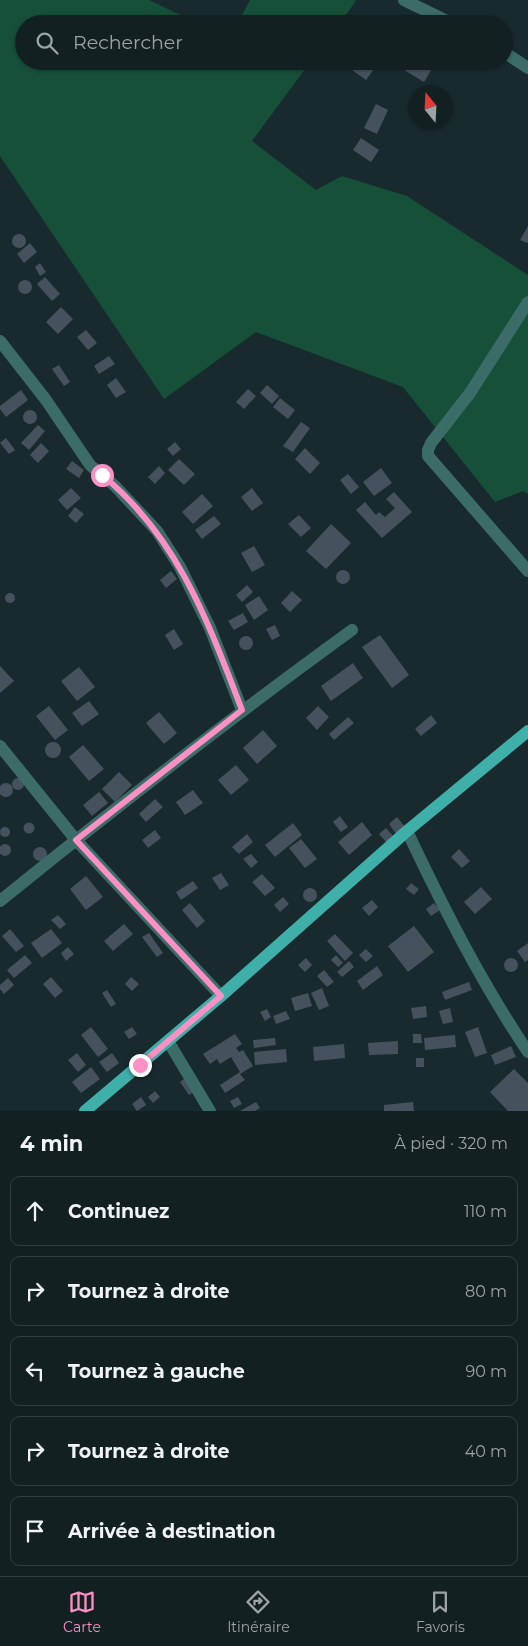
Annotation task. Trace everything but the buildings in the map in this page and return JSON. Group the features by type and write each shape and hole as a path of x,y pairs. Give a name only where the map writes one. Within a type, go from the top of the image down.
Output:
{"main road":[{"path":"85,1111 168,1042 407,832 528,731"}],"street":[{"path":"404,0 435,15"},
{"path":"513,58 528,68"},
{"path":"528,302 470,393 431,443 428,456 528,571"},
{"path":"0,341 46,400 90,465 115,486 157,531 180,567 210,628 242,710"},
{"path":"0,902 242,710 352,630"},
{"path":"0,746 76,840 221,996"},
{"path":"407,832 452,925 510,1025 528,1052"},
{"path":"168,1042 210,1111"}],"green space":[{"path":"0,0 149,0 182,15 15,15 15,70 304,70 252,141 316,190 342,176 407,196 528,275 528,494 523,491 495,502 403,387 256,332 164,399 0,156"},
{"path":"250,0 356,1 346,15 242,15"}],"route":[{"path":"102,475 115,486 157,531 180,567 210,628 242,710 76,840 221,996 140,1065"}]}
